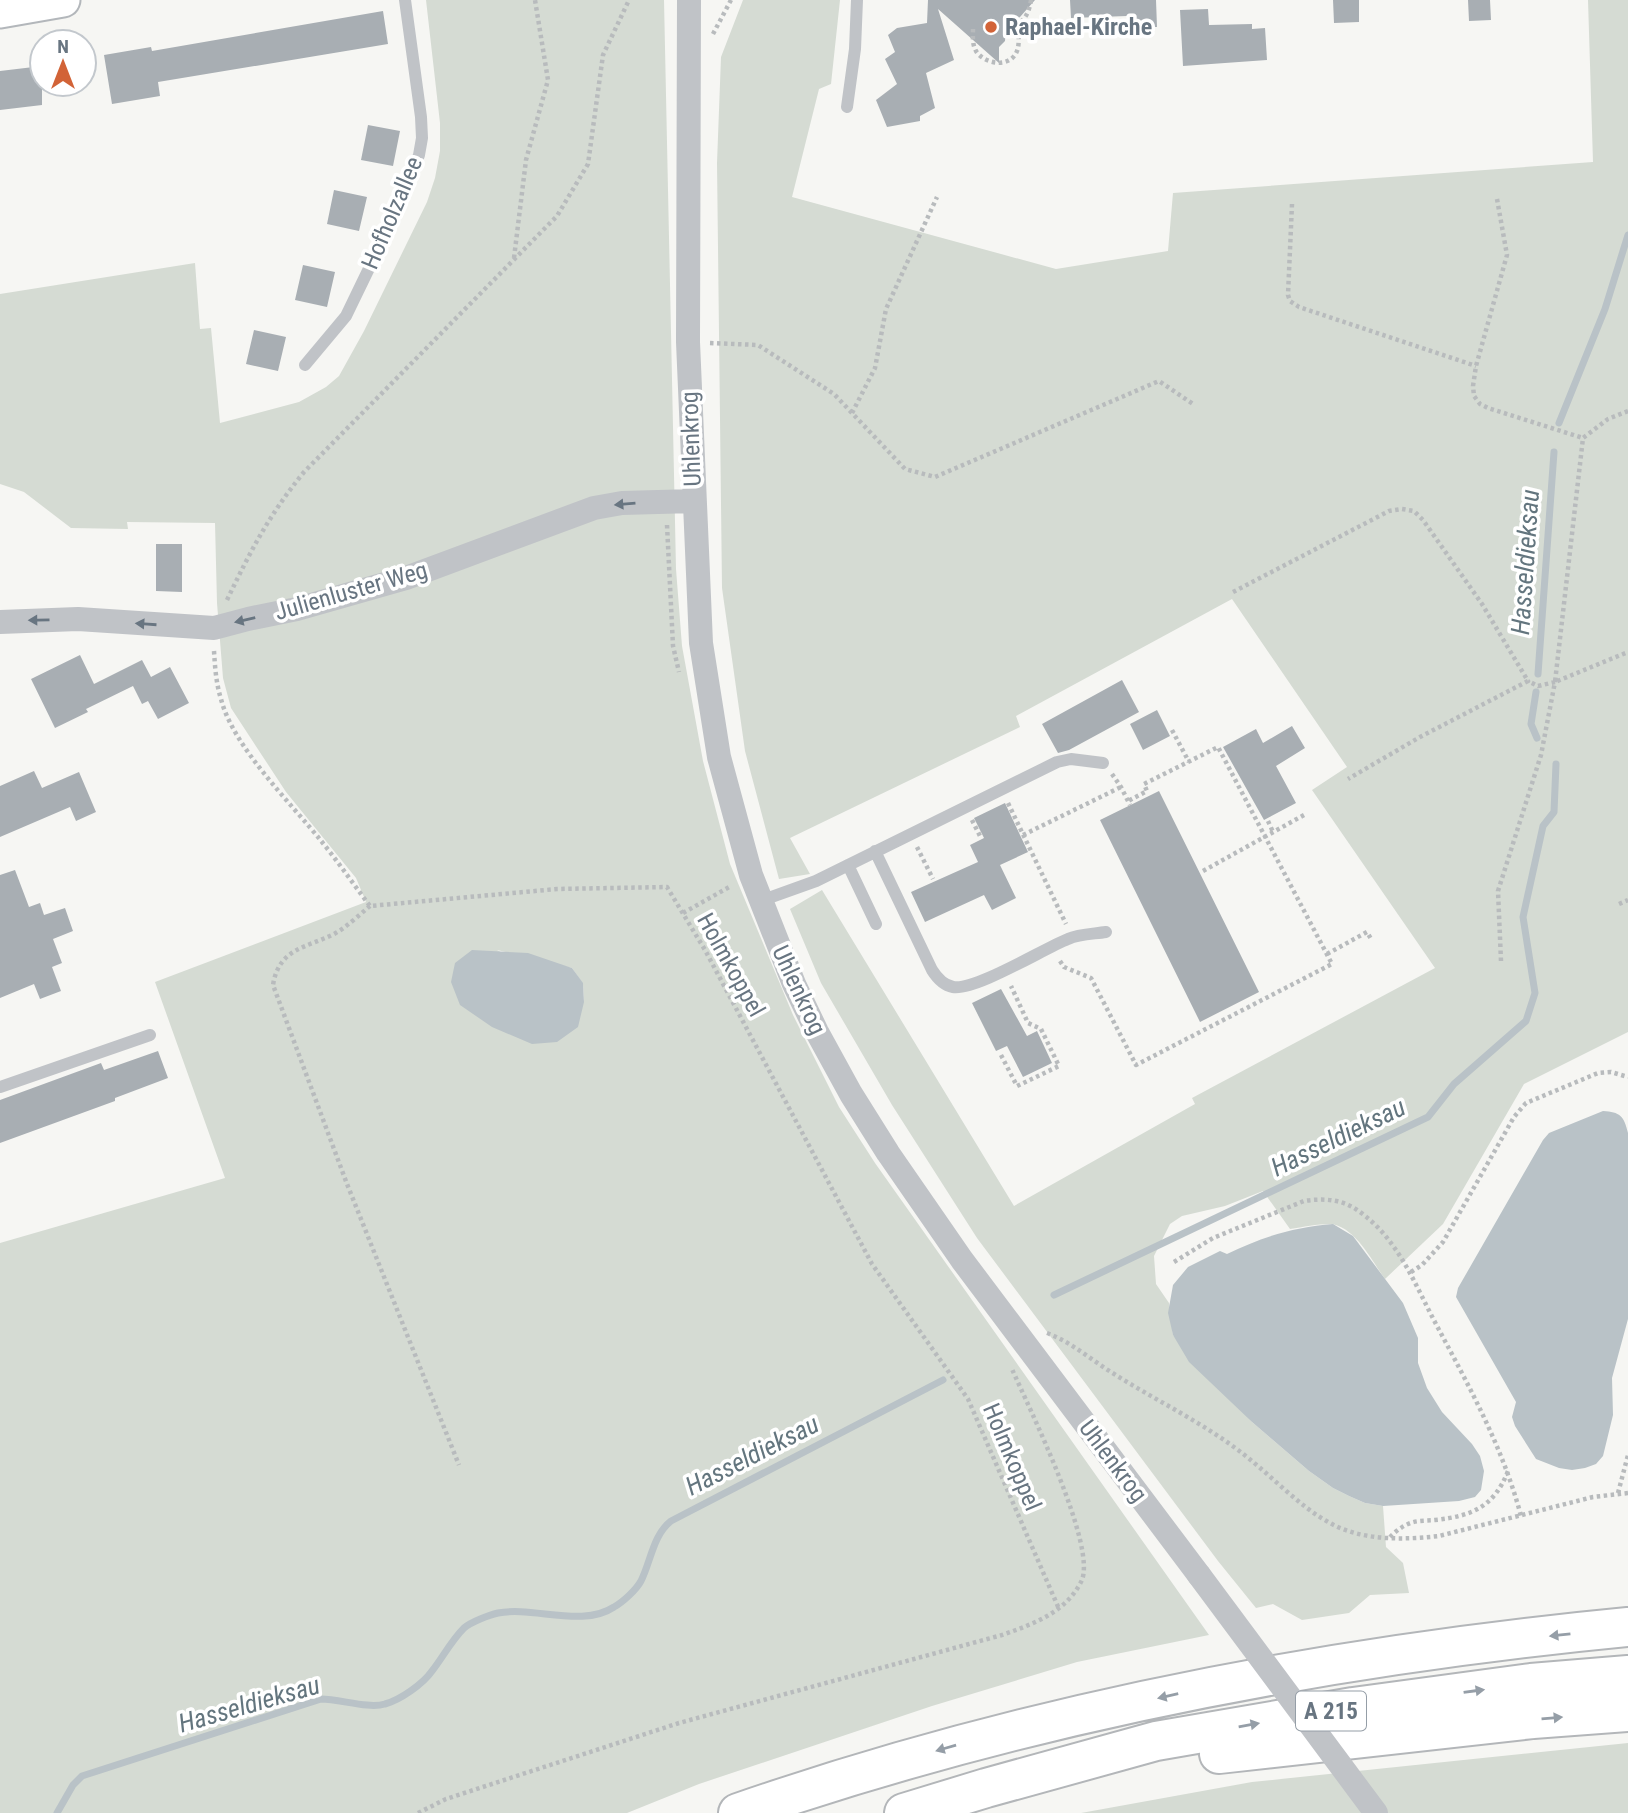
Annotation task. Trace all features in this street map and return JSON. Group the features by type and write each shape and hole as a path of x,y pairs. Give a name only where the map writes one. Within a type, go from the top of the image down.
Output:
{"highway":[{"name":"A 215","path":"738,1813 811,1788 965,1743 1199,1689 1376,1659 1628,1627"},
{"name":"A 215","path":"904,1813 1156,1741 1353,1707 1531,1683 1628,1675"},
{"path":"1040,1775 1435,1730 1628,1712"}],"street":[{"path":"0,10 63,0"},
{"name":"Uhlenkrog","path":"689,0 688,342 701,643 719,757 760,901 794,984 851,1094 923,1206 1027,1334 1199,1575 1376,1813"},
{"name":"Julienluster Weg","path":"0,622 78,620 214,628 297,609 406,578 594,508 622,503 694,500"}],"lane":[{"name":"Hofholzallee","path":"305,365 346,316 405,194 419,155 421,117 405,0"},
{"path":"847,107 855,49 857,0"},
{"path":"760,901 816,881 1057,762 1071,759 1103,763"},
{"path":"875,851 937,978 947,985 964,987 1072,937 1105,932"},
{"path":"848,865 876,924"},
{"path":"0,1087 150,1035"}],"path":[{"path":"514,259 526,160 548,80 535,0"},
{"path":"459,1465 347,1184 273,985 276,969 292,953 337,933 370,906 322,841 280,794 233,729 221,701 215,672 214,628 254,543 277,505 291,488 557,216 588,164 604,55 629,0"},
{"path":"1008,27 1026,17 1031,0"},
{"path":"973,29 976,50 984,60 995,63 1008,61 1017,52 1018,23"},
{"path":"852,413 875,368 886,309 937,197"},
{"path":"1497,199 1507,255 1476,366 1474,396 1480,404 1583,438"},
{"path":"1292,204 1288,295 1290,301 1299,307 1476,366"},
{"path":"688,342 758,345 834,394 905,469 935,477 1159,380 1193,404"},
{"path":"1501,961 1498,891 1541,755 1555,682 1583,438 1608,419 1628,411"},
{"path":"1233,592 1374,517 1402,509 1414,511 1423,520 1482,604 1528,681 1538,686 1555,682 1628,652"},
{"path":"1348,779 1431,731 1528,681"},
{"path":"1172,730 1189,762"},
{"path":"1054,945 1064,967 1091,978 1136,1065 1332,964 1218,747 1144,784 1147,791 1129,803 1103,763"},
{"path":"1023,835 1121,787"},
{"path":"1001,789 1072,937"},
{"path":"1203,871 1304,815"},
{"path":"1268,821 1273,832"},
{"path":"910,834 933,879"},
{"path":"683,913 735,884"},
{"name":"Holmkoppel","path":"370,906 557,889 667,887 872,1264 968,1399 1059,1609"},
{"path":"1619,904 1628,900"},
{"path":"1327,954 1367,932 1371,939"},
{"path":"1001,1055 1017,1086 1059,1066 1041,1029 1028,1023 1003,970"},
{"path":"1411,1272 1422,1265 1443,1242 1514,1117 1526,1103 1598,1073 1611,1072 1628,1076"},
{"path":"1174,1262 1213,1238 1304,1201 1339,1201 1359,1211 1385,1235 1411,1272 1423,1301 1480,1408 1508,1471 1521,1516"},
{"path":"418,1813 446,1799 679,1723 1002,1635 1038,1623 1059,1609 1082,1582 1085,1567 1071,1505 1009,1360 1027,1334 1060,1338 1111,1372 1188,1416 1238,1450 1330,1523 1362,1535 1414,1539 1439,1536 1593,1497 1628,1493"},
{"path":"1618,1493 1628,1455"},
{"path":"1389,1538 1410,1522 1453,1518 1473,1512 1494,1497 1508,1471"}],"shaded area":[{"path":"426,0 664,0 676,569 682,646 703,761 730,864 793,1015 839,1107 875,1163 1209,1635 1077,1662 932,1706 699,1784 627,1813 0,1813 0,1243 225,1178 155,982 366,902 356,878 286,792 231,708 223,678 217,603 215,523 127,522 128,529 71,528 24,492 0,484 0,294 195,263 200,329 211,328 220,423 299,402 326,387 339,376 364,331 427,202 440,151 440,123","holes":["497,950 572,968 583,984 584,1002"]},
{"path":"743,0 840,0 831,84 819,89 792,197 1056,269 1168,251 1173,193 1593,162 1588,0 1628,0 1628,1032 1524,1084 1443,1224 1385,1279 1362,1246 1347,1231 1330,1224 1290,1229 1263,1191 1225,1206 1182,1216 1170,1224 1154,1256 1156,1284 1169,1303 1173,1335 1252,1422 1309,1471 1349,1496 1365,1503 1383,1506 1386,1547 1403,1563 1409,1593 1370,1595 1349,1613 1302,1620 1273,1604 1256,1608 977,1238 892,1105 821,983 790,909 822,890 1014,1206 1195,1104 1192,1098 1435,968 1312,790 1347,767 1232,599 1016,716 1020,727 790,838 810,874 779,879 745,751 722,588 717,163 721,57"},
{"path":"472,950 528,953 572,968 583,983 584,1002 578,1027 557,1042 532,1044 492,1027 460,1005 451,982 455,963"},
{"path":"1603,1111 1614,1112 1620,1116 1628,1133 1628,1319 1612,1378 1613,1415 1603,1456 1596,1464 1572,1470 1536,1459 1515,1426 1512,1417 1516,1402 1456,1297 1458,1288 1543,1140 1549,1133"},
{"path":"1333,1224 1353,1236 1403,1303 1418,1338 1418,1363 1427,1388 1442,1412 1480,1456 1484,1471 1481,1490 1475,1497 1459,1501 1383,1506 1365,1503 1333,1488 1252,1422 1189,1362 1173,1335 1168,1313 1173,1285 1188,1267 1220,1251 1227,1254 1278,1234"},
{"path":"1628,1743 1628,1813 1081,1813 1252,1782"}],"building":[{"path":"928,0 1035,0 1020,17 1006,26 1005,41 999,47 999,63 938,9 954,60 926,73 935,108 920,116 920,121 887,127 876,100 897,84 885,59 895,52 888,35 897,28 927,23"},
{"path":"1070,0 1156,0 1157,27 1127,27 1127,16 1071,18"},
{"path":"1333,0 1359,0 1359,22 1334,23"},
{"path":"1468,0 1490,0 1491,20 1469,21"},
{"path":"1208,9 1209,25 1252,24 1252,29 1265,28 1267,60 1183,66 1180,10"},
{"path":"383,11 388,44 158,82 160,96 112,104 104,55 151,47 152,51"},
{"path":"28,68 28,98 42,98 42,105 0,110 0,71"},
{"path":"368,125 400,131 393,166 361,160"},
{"path":"334,190 367,197 359,231 327,224"},
{"path":"303,265 335,272 327,307 295,300"},
{"path":"254,330 286,337 278,371 246,364"},
{"path":"156,544 182,544 182,592 156,591"},
{"path":"80,655 94,684 142,660 151,677 170,667 189,703 158,719 148,701 142,704 133,686 55,728 31,679"},
{"path":"1122,680 1139,712 1069,750 1058,753 1042,724"},
{"path":"1157,710 1170,736 1143,750 1130,724"},
{"path":"1292,726 1305,748 1276,766 1296,803 1264,820 1223,747 1256,729 1263,743"},
{"path":"34,771 42,788 79,772 96,812 76,821 70,807 0,837 0,786"},
{"path":"1159,791 1259,992 1200,1022 1100,820"},
{"path":"1005,803 1028,852 1000,865 1016,898 992,910 984,895 925,922 911,892 978,862 970,845 984,838 974,818"},
{"path":"15,870 29,907 40,903 44,915 65,908 73,931 53,939 62,963 52,967 61,991 40,999 34,984 0,998 0,875"},
{"path":"1001,989 1027,1036 1037,1031 1052,1063 1023,1077 1007,1046 996,1051 972,1003"},
{"path":"158,1051 168,1078 115,1098 115,1101 0,1143 0,1100 101,1063 104,1070"}],"waterway":[{"name":"Hasseldieksau","path":"1559,423 1605,309 1628,235"},
{"name":"Hasseldieksau","path":"1538,674 1554,452"},
{"name":"Hasseldieksau","path":"1536,692 1531,724 1537,738"},
{"name":"Hasseldieksau","path":"1054,1295 1428,1117 1454,1084 1526,1021 1535,993 1523,917 1543,826 1554,812 1556,764"},
{"name":"Hasseldieksau","path":"57,1813 73,1785 82,1776 321,1699 370,1705 391,1702 411,1691 428,1676 464,1628 485,1617 512,1612 573,1616 602,1613 629,1596 639,1584 660,1533 671,1521 943,1380"}],"place":[{"name":"Raphael-Kirche","path":"991,27"}]}
